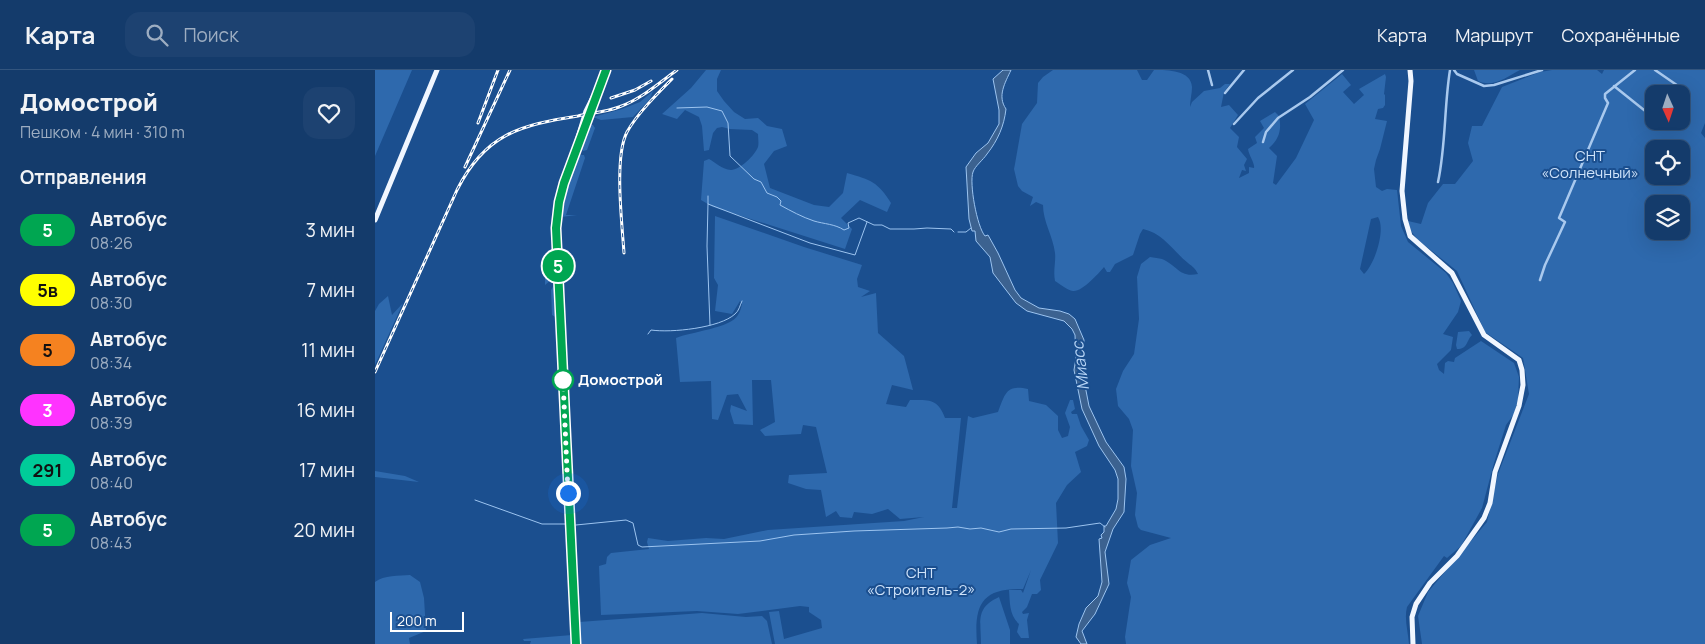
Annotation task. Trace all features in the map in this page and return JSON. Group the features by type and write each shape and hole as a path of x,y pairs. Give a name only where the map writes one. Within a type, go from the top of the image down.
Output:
{"main road":[{"path":"375,220 437,70"},
{"path":"576,644 556,228 559,202 576,151 586,111 605,70"},
{"path":"1410,70 1411,81 1402,191 1405,218 1410,236 1452,273 1484,335 1519,360 1523,385 1519,406 1495,472 1489,504 1484,518 1457,556 1434,579 1416,604 1412,617 1413,644"}],"street":[{"path":"1208,70 1212,85"},
{"path":"1225,93 1244,70"},
{"path":"1234,124 1258,98 1293,70"},
{"path":"1263,142 1266,132 1278,118 1310,97 1343,70"},
{"path":"1438,182 1443,158 1444,124 1450,70"},
{"path":"1454,70 1457,74 1484,86 1494,85 1543,70"},
{"path":"1541,280 1545,265 1565,222 1559,218 1608,102 1605,94 1635,70"},
{"path":"1655,70 1677,85"},
{"path":"1613,86 1645,111"}],"green space":[{"path":"375,70 412,70 375,156"},
{"path":"706,70 721,70 717,79 717,91 734,112 745,119 758,118 767,126 782,129 787,146 774,151 764,164 770,188 814,205 829,207 843,193 847,173 868,180 878,186 891,203 887,212 860,200 841,218 852,229 845,249 713,207 701,200 704,161 709,159 719,166 731,170 735,169 751,158 758,147 758,134 752,130 722,127 717,128 713,133 709,150 704,151 702,126 699,117 685,110 677,119 662,114 691,88"},
{"path":"1053,70 1137,70 1142,80 1147,80 1154,70 1178,72 1188,77 1191,81 1190,107 1192,102 1204,91 1230,84 1224,92 1221,107 1229,105 1238,115 1230,128 1239,137 1237,147 1247,159 1244,165 1246,171 1242,170 1239,178 1249,173 1249,167 1254,168 1248,149 1257,143 1255,137 1264,128 1260,121 1275,112 1279,116 1279,134 1269,148 1277,156 1273,183 1276,185 1296,158 1314,120 1305,104 1342,74 1351,85 1343,92 1354,104 1364,95 1359,89 1385,74 1385,105 1383,108 1378,109 1375,119 1387,121 1374,169 1376,187 1382,191 1387,189 1397,190 1401,226 1408,242 1446,273 1461,301 1458,312 1443,334 1453,337 1451,350 1437,364 1439,370 1444,374 1445,363 1448,361 1454,362 1455,358 1481,341 1514,363 1519,377 1518,399 1514,414 1506,425 1482,508 1461,546 1447,558 1444,556 1407,607 1406,621 1409,644 1126,644 1125,637 1131,597 1127,583 1131,560 1150,545 1171,538 1141,530 1138,527 1135,515 1137,493 1131,466 1133,430 1129,419 1118,406 1116,389 1123,371 1134,354 1139,319 1137,277 1141,264 1150,257 1162,259 1182,273 1198,274 1162,238 1143,229 1133,255 1115,264 1110,272 1107,272 1104,267 1090,282 1077,291 1068,289 1055,281 1055,253 1043,205 1036,202 1030,206 1033,197 1022,191 1018,186 1014,169 1022,124 1037,103 1038,83","holes":["1378,217 1381,230 1378,246 1372,263 1364,274 1360,269 1371,219"]},
{"path":"1474,70 1520,70 1500,81 1484,83 1478,81"},
{"name":"СНТ «Солнечный»","path":"1552,70 1597,70 1602,74 1604,70 1705,70 1705,123 1701,133 1705,138 1705,644 1422,644 1418,616 1428,592 1487,522 1498,474 1529,394 1523,358 1485,332 1457,271 1418,240 1411,231 1408,221 1421,224 1428,203 1443,184 1455,184 1473,161 1468,143 1472,126 1482,126 1502,87 1540,72"},
{"path":"653,91 650,99 633,117 601,120 593,117 640,102"},
{"path":"590,125 593,125 595,128 587,150 583,151 581,148"},
{"path":"580,155 584,155 585,158 566,215 577,215 561,217 563,199"},
{"name":"СНТ «Строитель-2»","path":"715,216 862,265 857,279 858,287 870,291 861,297 876,293 878,333 904,356 913,390 892,385 886,404 906,407 910,400 927,400 939,407 945,418 961,418 952,508 957,508 968,416 973,418 998,412 1007,392 1015,388 1028,389 1029,401 1046,405 1058,416 1058,430 1062,438 1068,436 1070,427 1065,413 1070,400 1073,400 1075,409 1071,412 1072,414 1077,414 1089,440 1087,446 1075,452 1081,472 1067,485 1056,503 1058,543 1040,580 1041,590 1037,594 1032,594 1027,607 1022,612 1023,614 1029,613 1027,620 1029,638 1021,638 1017,632 1019,624 1013,617 1009,590 1021,590 1023,593 1031,570 1023,589 1009,589 998,592 983,601 977,619 977,644 775,644 769,612 779,611 784,639 822,628 821,620 809,612 809,607 800,606 738,614 697,611 601,615 599,566 606,564 607,557 611,553 649,549 648,538 668,541 706,538 724,539 768,530 904,521 924,517 900,519 888,509 872,514 854,512 852,518 840,517 836,511 826,517 821,490 806,489 788,483 789,475 827,473 816,427 803,425 801,434 765,436 760,430 775,422 771,380 752,380 753,425 734,424 730,411 731,405 747,411 738,394 727,395 718,420 712,419 711,381 680,382 676,338 727,323 738,315 742,304 740,301 732,314 715,311 718,285 714,278"},
{"path":"549,258 555,266 556,273 545,285 545,259"},
{"path":"556,285 557,318 552,315 551,290"},
{"path":"388,296 392,315 403,303 375,365 375,311 379,304"},
{"path":"1469,331 1472,335 1466,344 1463,348 1457,349 1458,332"},
{"path":"375,471 405,476 419,482 375,477"},
{"path":"410,575 420,582 424,598 426,631 409,638 410,644 375,644 375,582 387,577"},
{"path":"999,597 1010,630 1010,644 981,644 981,616 986,606"},
{"path":"702,613 746,617 762,616 767,621 772,644 580,644 579,622"},
{"path":"572,635 572,644 530,644 531,641 524,641 523,639"}],"water":[{"name":"Миасс","path":"1003,70 1011,70 1002,94 1003,104 1006,109 1004,121 1000,133 975,168 972,178 973,195 979,224 985,236 988,235 1015,290 1021,298 1039,308 1060,311 1069,314 1075,319 1084,340 1082,370 1089,406 1106,442 1124,467 1126,479 1124,512 1113,529 1105,552 1109,584 1095,614 1082,631 1087,644 1081,644 1076,637 1086,608 1098,596 1102,582 1099,539 1102,538 1104,526 1106,526 1116,509 1118,479 1115,470 1099,446 1082,409 1074,370 1076,358 1075,335 1072,329 1064,321 1027,311 1016,303 993,273 990,257 976,241 975,231 972,231 969,219 966,167 976,153 988,143 999,124 999,110 993,79"}],"waterway":[{"path":"677,108 707,107 722,111 728,123 730,156 754,179 761,182 767,193 777,197 781,201 780,205 801,216 837,226 844,230 849,228 848,223 859,218 874,225 882,225 890,229 951,229 954,232"},
{"path":"708,196 708,204 810,243 855,255 867,222"},
{"path":"708,204 707,246 710,325"},
{"path":"958,232 966,232 971,228"},
{"path":"648,334 651,330 682,330 718,323 736,313 742,301"},
{"path":"475,500 542,524 566,524"},
{"path":"576,525 626,520 633,523 638,545 642,547 760,541 794,535 854,531 958,527 981,528 999,532 1011,529 1066,528 1100,523 1105,527"}],"railway":[{"path":"478,123 498,70"},
{"path":"465,167 510,70"},
{"path":"375,372 457,190 468,171 480,156 492,144 506,135 522,129 539,123 609,110 627,104 649,91 677,70"},
{"path":"624,253 620,191 623,143 627,132 636,118 672,79"},
{"path":"611,98 635,90 651,81"}],"bus line":[{"name":"5","path":"576,644 556,228 559,202 564,183 606,70"}],"place":[{"name":"Домострой","path":"563,380"}],"route":[{"path":"563,380 568,493"}]}
